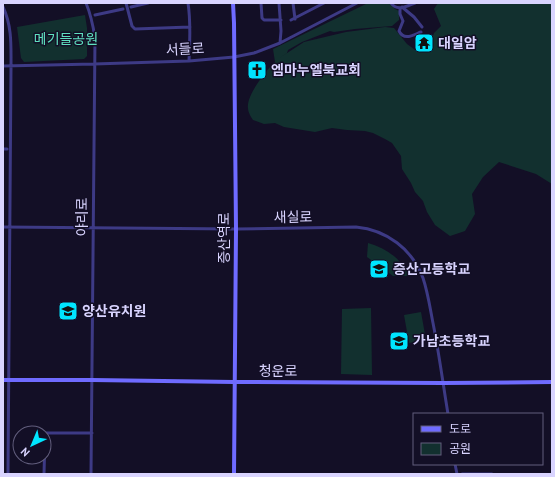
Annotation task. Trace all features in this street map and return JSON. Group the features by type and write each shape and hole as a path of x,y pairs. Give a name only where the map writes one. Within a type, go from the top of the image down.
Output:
{"street":[{"name":"야리로","path":"86,3 91,16 95,38 91,474"},
{"path":"126,3 132,26 135,29 190,27"},
{"path":"131,7 148,3"},
{"path":"188,3 190,14 189,61"},
{"name":"증산역로","path":"233,3 236,229 234,474"},
{"path":"261,3 262,18 264,20 281,20"},
{"path":"279,3 281,20 280,43"},
{"path":"293,3 293,20 324,3"},
{"name":"서들로","path":"3,66 189,61 234,57 254,53 280,43 355,3"},
{"path":"391,3 392,6 397,8 415,3"},
{"path":"3,7 11,33 8,474"},
{"path":"401,8 414,17 422,27"},
{"path":"401,8 400,14 403,21 399,31 401,34 403,36 409,36 421,32"},
{"path":"95,15 123,9"},
{"name":"새실로","path":"3,227 236,229 356,227 378,232 400,244 406,250 416,263 423,279 435,333 448,413"},
{"name":"청운로","path":"3,380 443,383 552,382"},
{"path":"44,474 46,433 92,433"},
{"path":"462,474 492,474"}],"green space":[{"path":"368,3 390,3 399,11 399,20 392,26 334,32 330,31 302,42 288,50 287,53 278,59 304,42 346,32 385,27 394,28 407,44 418,52 428,51 434,33 441,26 434,9 438,3 552,3 552,184 536,174 499,162 483,177 472,194 475,214 465,231 450,236 435,225 427,212 423,201 415,192 402,169 401,156 392,143 373,133 365,131 332,128 315,132 284,127 275,123 264,124 253,120 248,111 248,103 253,90 275,62 273,49"},
{"name":"메기들공원","path":"85,15 87,28 87,56 84,59 24,62 21,58 17,27"},
{"path":"368,243 387,251 402,264 411,276 393,276 367,257"},
{"path":"371,308 372,375 341,374 342,309"},
{"path":"421,312 426,340 409,343 404,315"}],"place":[{"name":"대일암","path":"424,43"},
{"name":"엠마누엘북교회","path":"257,70"},
{"name":"증산고등학교","path":"379,269"},
{"name":"양산유치원","path":"68,311"},
{"name":"가남초등학교","path":"399,341"}]}
